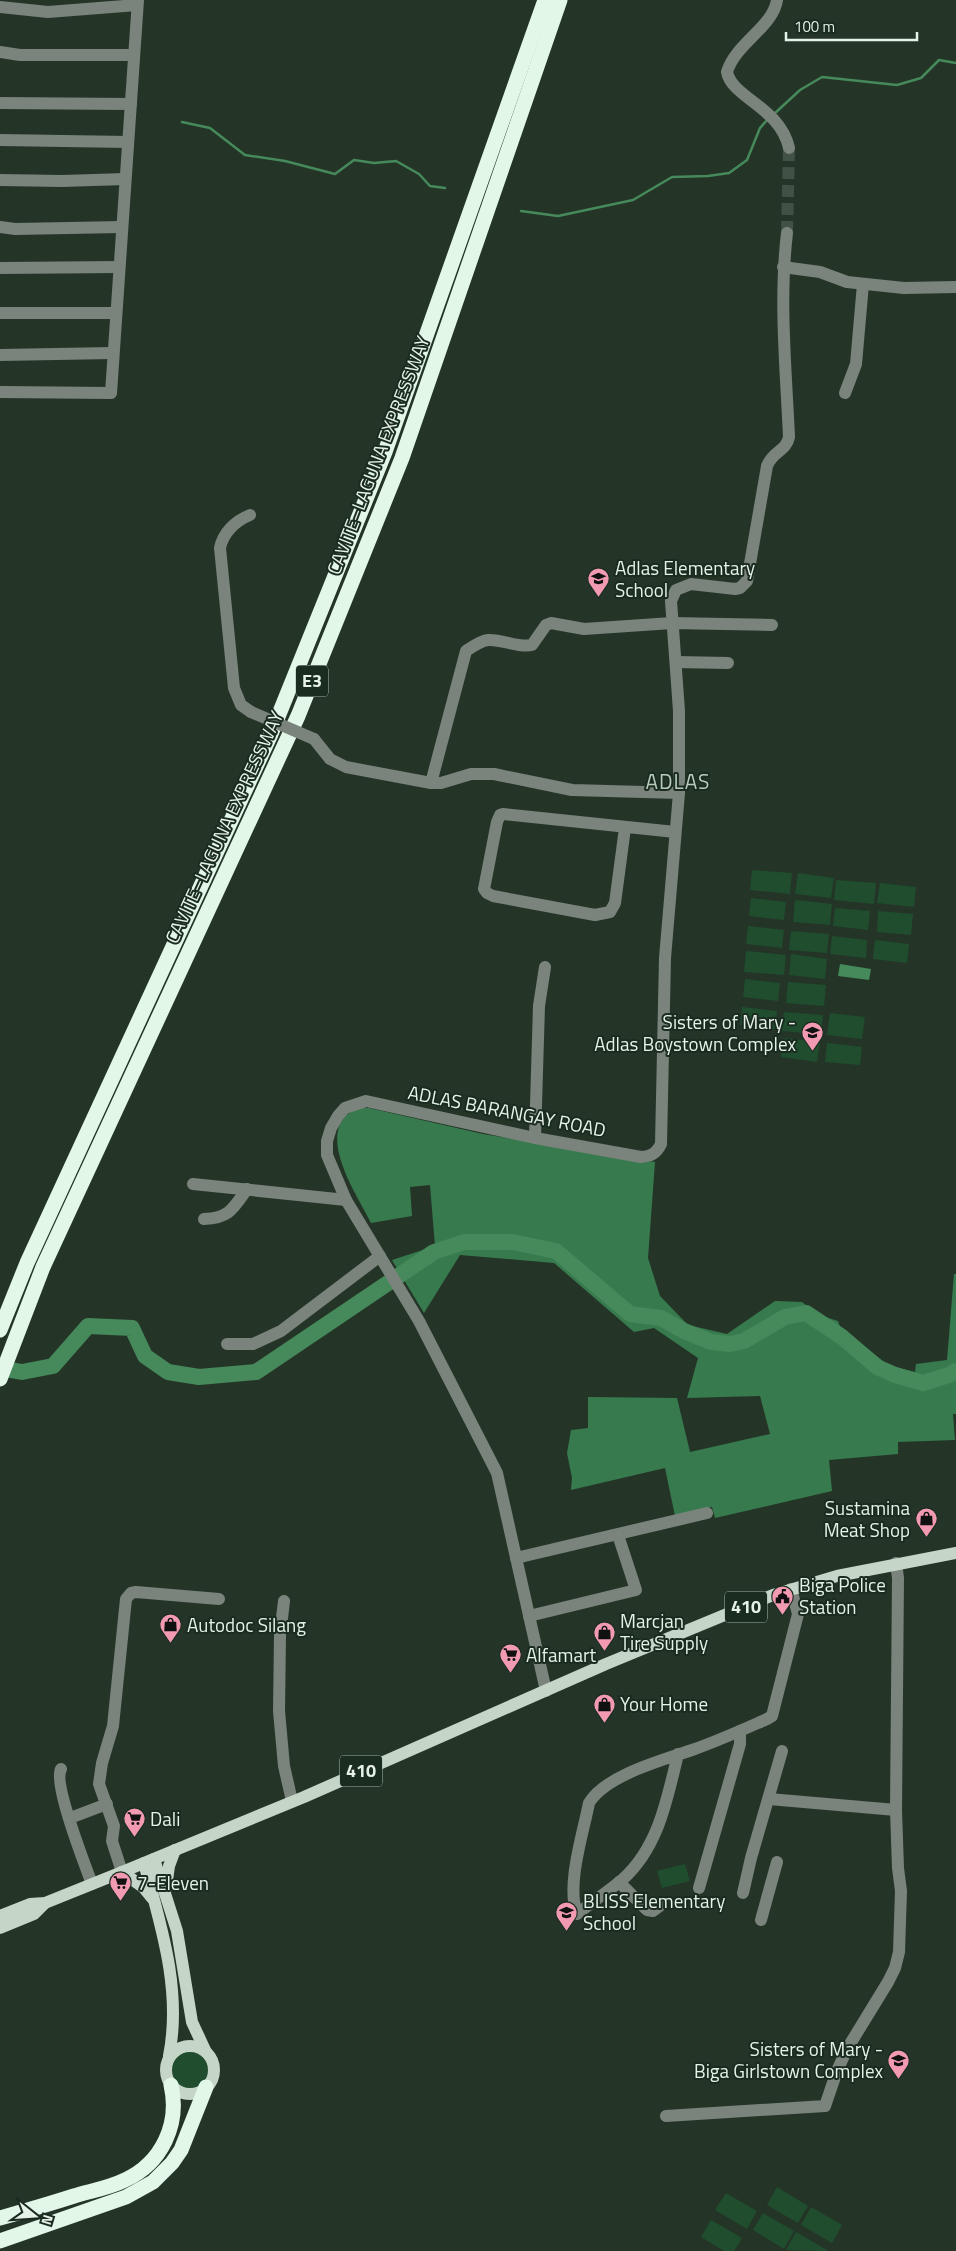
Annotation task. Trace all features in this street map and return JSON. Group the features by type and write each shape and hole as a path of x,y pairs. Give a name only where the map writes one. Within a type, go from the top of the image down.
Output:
{"highway":[{"name":"CAVITE–LAGUNA EXPRESSWAY","path":"0,1330 27,1263 272,734 385,452 544,0"},
{"name":"CAVITE–LAGUNA EXPRESSWAY","path":"0,1379 43,1267 298,716 402,458 560,0"},
{"path":"0,2218 117,2183 137,2173 158,2152 169,2133 174,2110 171,2085"},
{"path":"0,2241 126,2197 153,2182 172,2163 181,2150 206,2087"}],"main road":[{"name":"410","path":"0,1916 30,1904 45,1903 149,1861 292,1801 456,1728 791,1589 821,1580 896,1563 956,1553"},
{"path":"165,1894 167,1871 175,1850"},
{"path":"149,1861 165,1894 179,1942 189,2014 214,2069 213,2076 206,2087 200,2092 184,2093 171,2085 165,2071 170,2056 174,2024 172,1987 167,1944 155,1902 149,1861"},
{"path":"122,1872 143,1887 155,1902"},
{"name":"410","path":"0,1928 34,1914 45,1903"},
{"path":"170,2056 175,2050 190,2045 205,2050"}],"street":[{"path":"777,0 771,14 732,58 726,72 733,85 766,110 778,124 787,138 789,148"},
{"path":"0,7 48,12 138,2 111,393 0,392"},
{"path":"0,52 20,55 134,55"},
{"path":"0,102 130,104"},
{"path":"0,140 128,142"},
{"path":"0,180 125,179"},
{"path":"0,228 122,227"},
{"path":"787,233 783,267 816,271 847,282 863,284 904,288 956,287"},
{"path":"0,268 119,267"},
{"name":"ADLAS BARANGAY ROAD","path":"546,1691 497,1473 400,1288 346,1200 327,1155 327,1141 331,1128 345,1108 366,1101 535,1138 641,1157 650,1156 658,1152 661,1144 665,958 679,793 679,711 671,601 676,590 691,584 735,589 744,585 746,581 767,466 772,455 784,448 788,440 784,364 783,267"},
{"path":"845,393 856,364 863,284"},
{"path":"0,313 116,313"},
{"path":"0,355 113,353"},
{"path":"250,515 240,519 226,533 220,548 234,688 241,705 251,712 314,739 330,759 346,767 431,783 441,783 471,774 494,774 572,790 679,793"},
{"path":"431,783 466,651 487,640 526,646 532,644 546,625 551,623 592,629 672,623 772,625"},
{"path":"676,662 728,663"},
{"path":"625,828 615,903 610,912 595,915 493,896 484,889 500,815 511,814 675,832"},
{"path":"535,1138 539,1006 545,967"},
{"path":"193,1184 346,1200"},
{"path":"204,1219 218,1219 228,1214 247,1189"},
{"path":"227,1344 254,1344 281,1331 383,1261"},
{"path":"516,1558 707,1513"},
{"path":"529,1616 636,1590 618,1535"},
{"path":"666,2116 825,2106 847,2048 888,1982 897,1960 900,1937 901,1891 898,1868 896,1810 898,1578 896,1563"},
{"path":"678,1754 663,1812 651,1842 637,1864 619,1882 577,1914 573,1903 572,1886 589,1803 594,1795 613,1782 660,1759 740,1731 772,1716 798,1614 791,1589"},
{"path":"122,1872 112,1841 114,1826 99,1784 113,1726 127,1596 136,1592 219,1599"},
{"path":"284,1602 280,1635 279,1710 284,1766 292,1801"},
{"path":"699,1888 740,1744 740,1731"},
{"path":"743,1893 751,1858 782,1751"},
{"path":"61,1769 59,1776 63,1800 92,1884"},
{"path":"769,1800 896,1810"},
{"path":"70,1818 106,1804"},
{"path":"761,1920 777,1862"},
{"path":"619,1882 647,1910 653,1911 662,1905"}],"shaded area":[{"path":"752,870 792,873 790,894 750,890"},
{"path":"798,873 834,878 831,898 795,894"},
{"path":"836,880 876,883 874,904 834,900"},
{"path":"880,883 916,887 914,907 877,903"},
{"path":"751,898 786,902 784,920 749,916"},
{"path":"795,900 832,904 830,925 793,922"},
{"path":"835,908 870,911 868,930 833,926"},
{"path":"878,911 913,914 911,935 877,932"},
{"path":"748,926 784,930 782,948 746,944"},
{"path":"791,931 829,934 827,953 789,950"},
{"path":"832,936 867,940 866,958 830,954"},
{"path":"875,940 909,944 907,963 873,959"},
{"path":"746,951 786,955 784,975 744,972"},
{"path":"791,954 827,959 825,979 789,975"},
{"path":"840,964 871,969 869,980 838,976"},
{"path":"745,979 780,983 778,1001 743,997"},
{"path":"788,982 826,985 824,1006 786,1003"},
{"path":"742,1007 777,1011 775,1029 740,1025"},
{"path":"784,1012 823,1015 821,1034 782,1031"},
{"path":"830,1013 865,1017 862,1039 827,1035"},
{"path":"783,1038 820,1042 817,1062 781,1057"},
{"path":"827,1043 862,1047 860,1065 825,1062"},
{"path":"369,1108 483,1134 655,1162 648,1258 660,1296 688,1325 727,1334 775,1301 802,1302 819,1315 838,1321 842,1332 854,1338 888,1365 915,1372 916,1364 947,1360 954,1274 956,1274 956,1414 953,1414 955,1440 898,1442 898,1454 829,1460 832,1491 715,1518 712,1507 675,1516 665,1468 571,1490 572,1478 567,1453 571,1430 588,1428 588,1397 677,1398 690,1452 770,1434 760,1396 687,1398 698,1358 654,1328 634,1332 554,1263 460,1255 424,1313 392,1260 435,1246 430,1185 410,1187 412,1216 371,1223 342,1165 338,1148 338,1133 342,1120 355,1109"},
{"path":"685,1864 690,1881 662,1888 657,1871"},
{"path":"190,2052 197,2053 203,2057 207,2063 207,2077 203,2083 197,2087 190,2088 183,2087 177,2083 173,2077 172,2070 173,2063 177,2057 183,2053"},
{"path":"777,2187 808,2206 798,2223 767,2205"},
{"path":"726,2193 757,2211 747,2229 715,2210"},
{"path":"811,2207 842,2225 832,2243 801,2225"},
{"path":"763,2213 794,2231 784,2249 753,2230"},
{"path":"711,2220 742,2238 734,2251 724,2251 701,2237"},
{"path":"796,2232 827,2250 827,2251 786,2250"}],"waterway":[{"path":"774,114 800,90 822,77 897,85 921,78 939,60 956,63"},
{"path":"521,211 558,216 633,200 672,177 708,176 729,173 747,160 760,128 768,119"},
{"path":"182,122 210,128 245,155 285,161 335,174 354,160 374,163 396,161 419,174 430,186 445,188"},
{"path":"0,1368 22,1372 53,1366 88,1326 132,1328 145,1356 168,1372 199,1377 256,1372 434,1252 464,1242 512,1242 556,1251 630,1314 661,1318 684,1331 711,1342 730,1344 744,1341 785,1317 806,1313 842,1337 877,1367 895,1375 923,1383 956,1371"}],"tunnel":[{"path":"787,233 789,148"}],"place":[{"name":"Adlas Elementary School","path":"599,598"},
{"name":"Sisters of Mary - Adlas Boystown Complex","path":"812,1052"},
{"name":"Sustamina Meat Shop","path":"926,1538"},
{"name":"Biga Police Station","path":"783,1615"},
{"name":"Autodoc Silang","path":"171,1644"},
{"name":"Marcjan Tire Supply","path":"604,1651"},
{"name":"Alfamart","path":"510,1674"},
{"name":"Your Home","path":"604,1723"},
{"name":"Dali","path":"134,1838"},
{"name":"7-Eleven","path":"121,1902"},
{"name":"BLISS Elementary School","path":"567,1931"},
{"name":"Sisters of Mary - Biga Girlstown Complex","path":"899,2079"}],"district":[{"name":"ADLAS","path":"678,782"}]}
